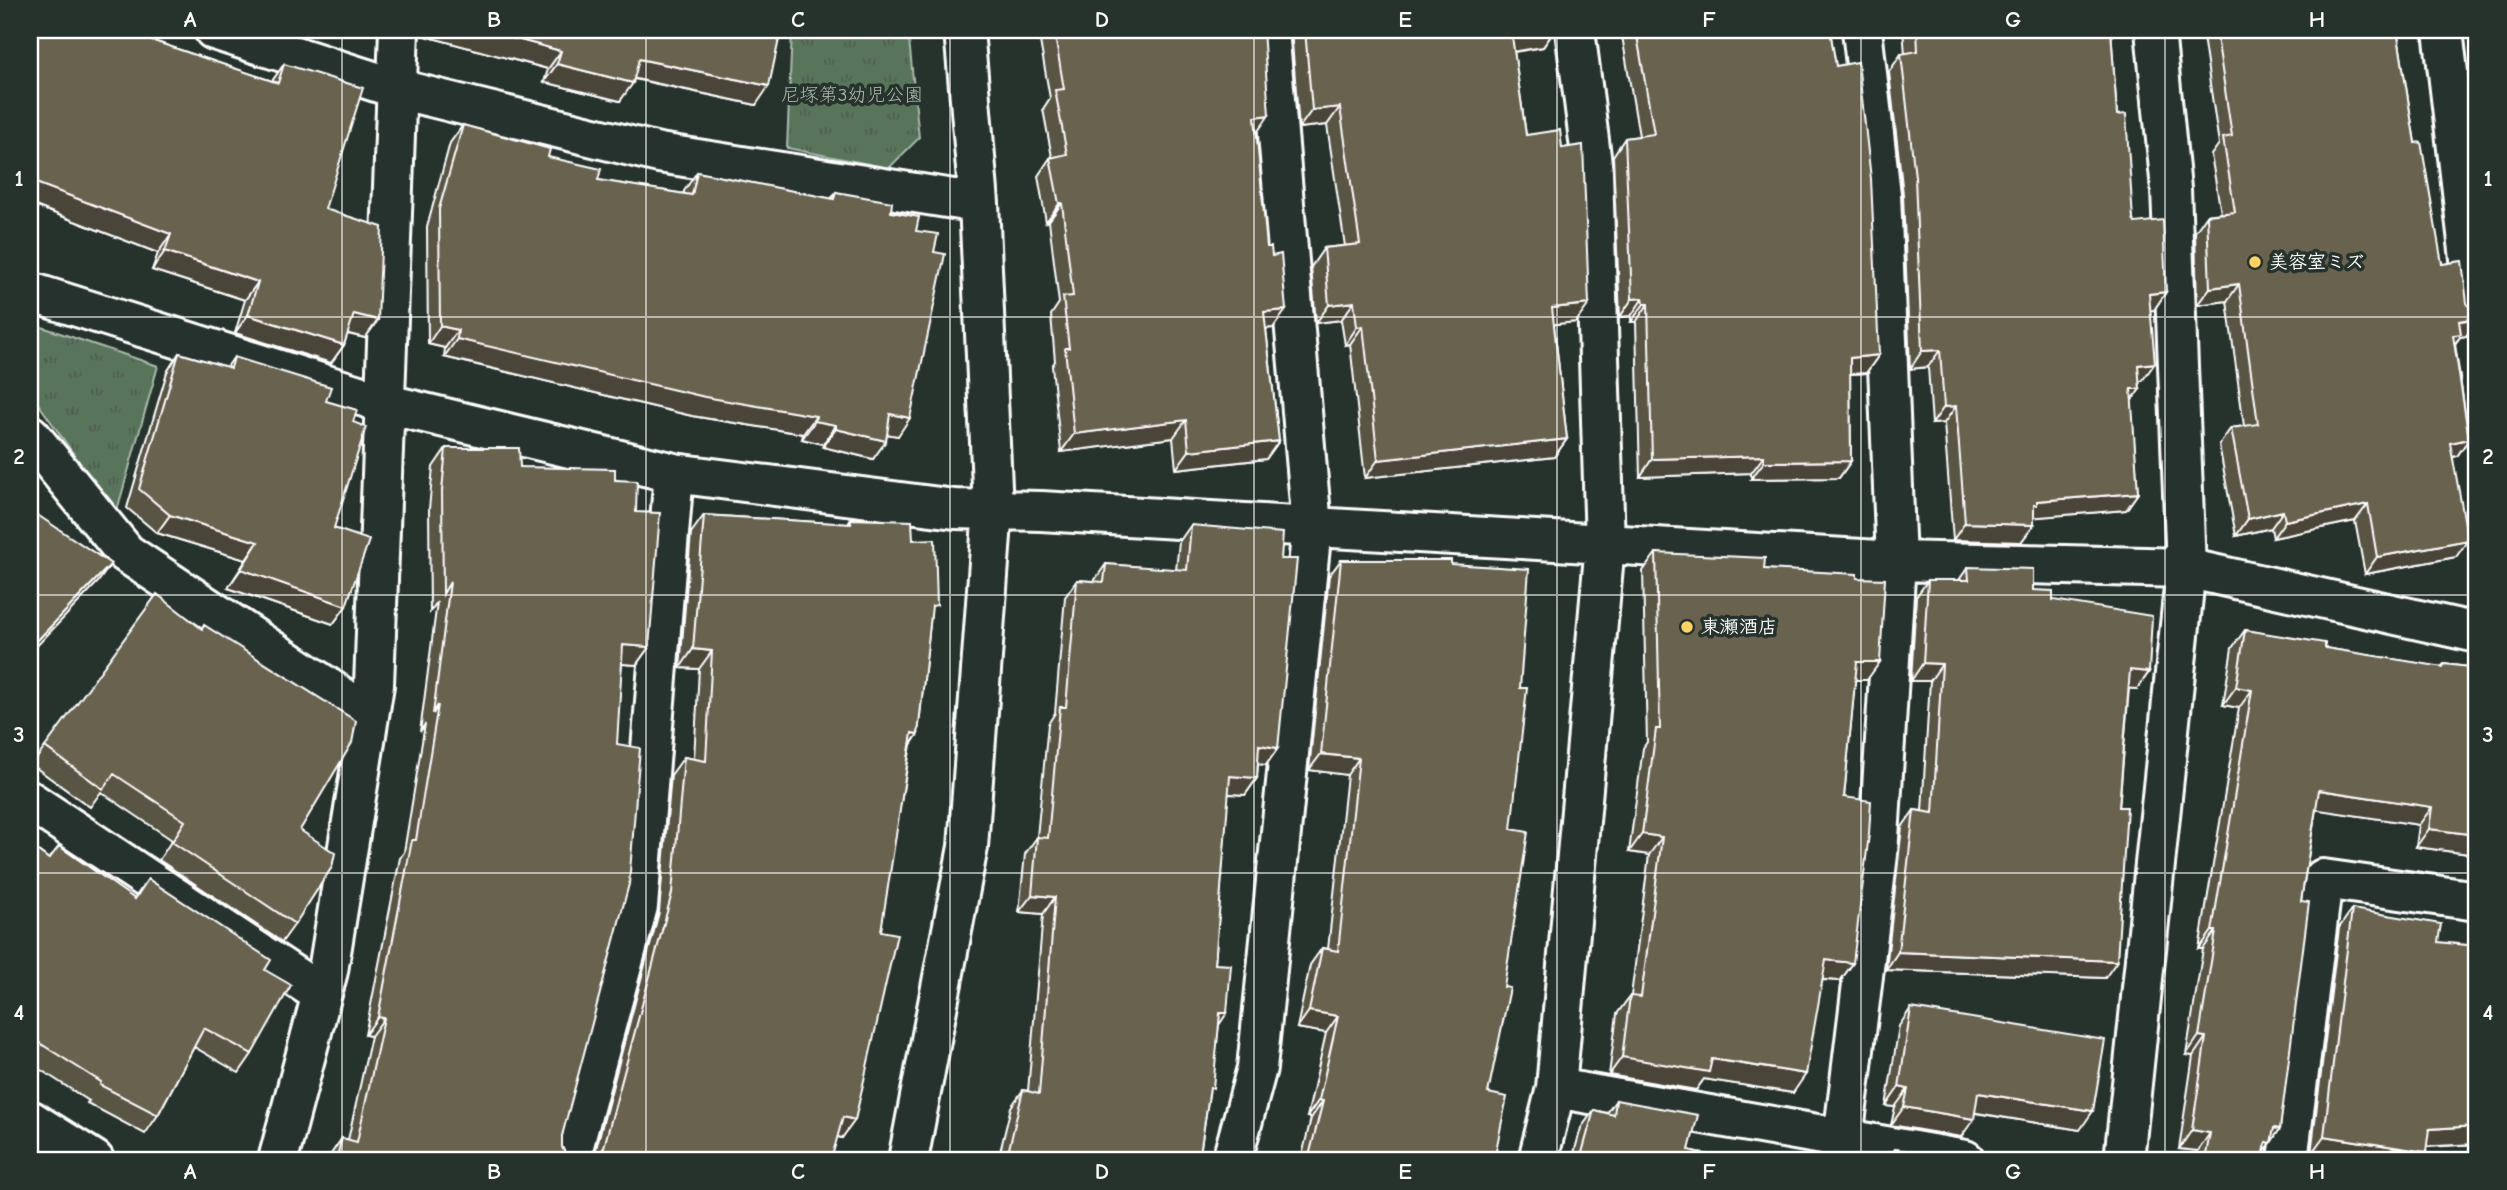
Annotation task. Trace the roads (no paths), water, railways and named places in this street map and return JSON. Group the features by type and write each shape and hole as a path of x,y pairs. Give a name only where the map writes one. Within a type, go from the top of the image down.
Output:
{"street":[{"path":"214,30 398,89 660,153 979,203"},
{"path":"278,1160 328,971 374,685 387,404 399,30"},
{"path":"908,1160 968,847 993,508 979,203 964,30"},
{"path":"1231,1160 1257,1068 1312,527 1269,30"},
{"path":"1538,1160 1556,1088 1605,544 1593,172 1575,30"},
{"path":"1840,1150 1878,854 1896,561 1881,195 1862,30"},
{"path":"2124,1160 2186,568 2171,189 2155,30"},
{"path":"2443,30 2477,318"},
{"path":"30,292 387,404 674,473 955,509 993,508 1896,561 2186,568 2477,634"},
{"path":"30,435 126,553 369,715"},
{"path":"570,1160 638,906 674,473"},
{"path":"30,801 321,994"},
{"path":"2288,1160 2323,879 2477,901"},
{"path":"1556,1088 1840,1150 1965,1160"},
{"path":"30,1120 94,1160"}],"place":[{"name":"美容室ミズ","path":"2255,262"},
{"name":"東瀬酒店","path":"1687,627"}],"park label":[{"name":"尼塚第3幼児公園","path":"852,95"}]}
